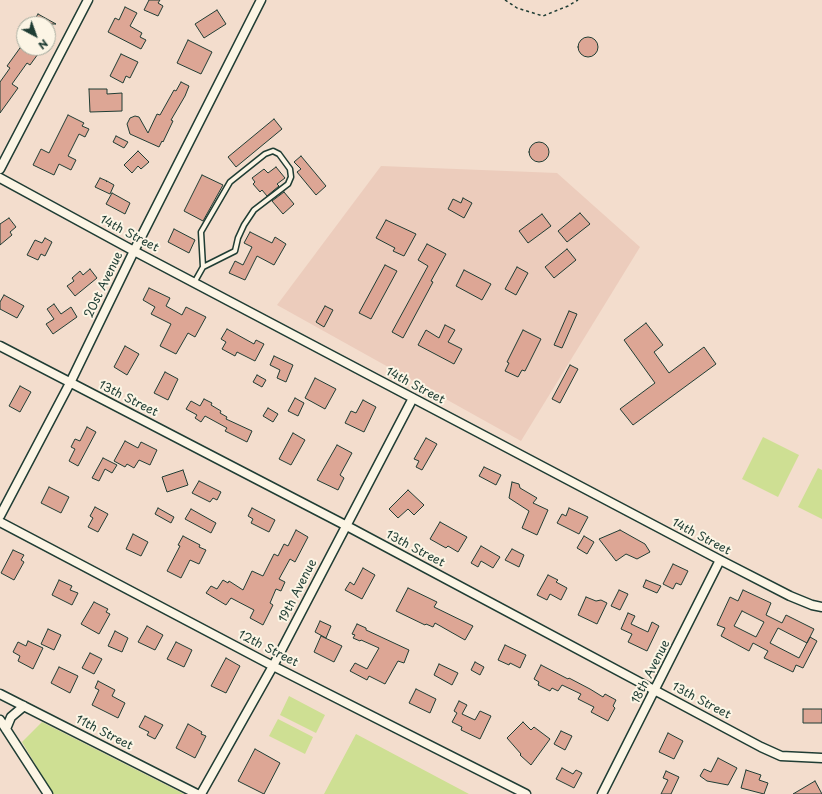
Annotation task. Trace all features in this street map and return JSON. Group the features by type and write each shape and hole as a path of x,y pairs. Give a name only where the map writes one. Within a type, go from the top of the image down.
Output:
{"street":[{"path":"0,169 88,0"},
{"name":"20st Avenue","path":"0,516 70,383 134,251 261,0"},
{"name":"14th Street","path":"0,178 194,283 720,560 790,596 812,605 822,607"},
{"name":"13th Street","path":"0,346 346,525 761,747 781,756 822,758"},
{"name":"19th Avenue","path":"201,794 273,666 413,398"},
{"name":"12th Street","path":"0,522 273,666 526,794"},
{"name":"18th Avenue","path":"602,794 720,560"},
{"name":"11th Street","path":"0,694 197,794"},
{"path":"6,729 11,717 24,706"},
{"path":"0,720 48,794"}],"lane":[{"path":"194,283 203,267 235,251 238,238 244,225 254,210 288,184 291,177 290,169 280,154 273,151 265,154 230,182 200,232 203,267"}],"path":[{"path":"505,0 517,8 542,16 568,6 578,0"}],"shaded area":[{"path":"381,166 557,173 640,247 521,441 277,305"}],"green space":[{"path":"763,437 799,455 778,497 742,479"},
{"path":"818,468 822,470 822,519 798,507"},
{"path":"289,696 325,715 316,733 280,715"},
{"path":"278,719 313,737 305,754 269,736"},
{"path":"42,722 184,794 53,794 22,742"},
{"path":"356,734 469,794 324,794"}],"building":[{"path":"149,0 160,0 158,3 163,6 158,16 144,10"},
{"path":"125,7 137,13 130,26 142,33 140,37 146,40 141,49 108,32 115,18 119,20"},
{"path":"217,10 226,24 204,38 195,24"},
{"path":"584,37 592,37 598,43 598,51 592,57 584,57 578,51 578,43"},
{"path":"188,40 212,52 201,74 177,63"},
{"path":"16,54 16,56 37,56 30,65 27,63 12,84 18,88 0,113 0,82 10,68 7,66"},
{"path":"121,54 138,62 130,78 126,76 123,83 110,76"},
{"path":"181,82 189,86 171,120 173,121 163,142 162,141 159,147 130,134 127,124 130,118 135,116 139,117 148,133 157,114 160,115 174,90 176,91"},
{"path":"89,89 107,89 107,94 122,93 122,111 90,112"},
{"path":"68,115 84,123 82,126 89,129 85,137 79,134 68,156 76,160 71,170 59,164 54,175 33,165 41,149 49,153"},
{"path":"274,119 282,129 236,167 228,157"},
{"path":"116,136 128,142 124,148 113,142"},
{"path":"535,142 543,142 549,148 549,156 543,162 535,162 529,156 529,148"},
{"path":"138,151 149,162 141,169 138,166 132,173 124,165"},
{"path":"301,156 326,186 316,195 297,172 301,169 294,162"},
{"path":"276,167 285,178 277,184 279,186 267,196 262,190 260,192 253,184 255,182 252,178 264,169 268,173"},
{"path":"202,175 223,185 203,221 184,211"},
{"path":"100,178 114,185 110,194 95,187"},
{"path":"284,192 294,204 283,214 272,201"},
{"path":"112,193 130,203 125,214 106,204"},
{"path":"463,198 472,203 464,218 448,209 453,199 461,203"},
{"path":"580,213 590,224 567,242 558,231"},
{"path":"542,214 551,226 528,243 519,231"},
{"path":"9,218 16,227 10,232 12,235 0,245 0,224"},
{"path":"386,220 416,234 404,256 393,251 395,248 376,238"},
{"path":"174,229 195,240 189,253 168,242"},
{"path":"250,232 272,243 275,237 286,244 274,265 257,256 245,280 229,273 235,261 243,265 252,247 244,243"},
{"path":"45,238 52,242 45,256 41,254 38,260 27,255 35,240 42,243"},
{"path":"427,244 446,254 403,338 392,332 428,266 418,260"},
{"path":"567,249 576,260 554,278 545,267"},
{"path":"385,265 397,271 371,319 359,313"},
{"path":"517,267 528,273 516,295 505,289"},
{"path":"90,269 97,278 75,296 67,286 74,281 72,278 80,271 83,275"},
{"path":"464,270 491,284 482,300 456,286"},
{"path":"149,288 170,298 166,306 182,315 186,307 206,317 195,337 188,333 176,354 160,346 171,324 151,314 155,307 143,300"},
{"path":"4,295 24,306 17,318 0,309 0,302"},
{"path":"54,304 61,314 71,307 77,317 53,334 46,324 54,319 47,309"},
{"path":"325,306 333,310 324,327 316,322"},
{"path":"569,311 577,314 562,348 554,345"},
{"path":"646,323 663,345 654,352 669,373 704,347 716,364 633,425 620,409 655,383 624,340"},
{"path":"445,325 455,330 448,342 462,349 454,364 418,345 426,330 439,338"},
{"path":"227,329 254,344 256,340 264,344 255,361 237,352 235,356 222,349 226,342 221,339"},
{"path":"523,330 541,339 525,371 522,370 518,377 505,371 509,363 507,362"},
{"path":"125,346 139,354 127,375 114,367"},
{"path":"274,356 293,365 286,382 277,378 280,370 270,365"},
{"path":"570,365 578,369 560,403 552,399"},
{"path":"165,372 178,379 168,400 154,393"},
{"path":"257,375 266,380 262,387 253,382"},
{"path":"315,378 336,389 325,409 305,398"},
{"path":"20,386 31,392 20,412 9,406"},
{"path":"295,398 304,403 298,416 288,411"},
{"path":"204,399 212,403 211,405 221,411 220,413 227,417 226,419 252,431 247,442 225,431 227,428 205,416 201,422 195,418 197,415 186,409 191,401 200,406"},
{"path":"363,400 376,407 364,432 345,423 351,411 356,413"},
{"path":"268,408 278,414 273,422 263,416"},
{"path":"87,427 96,432 78,466 69,461 75,449 71,447 75,439 80,441"},
{"path":"293,433 305,440 291,465 279,459"},
{"path":"426,438 437,444 422,470 416,467 419,461 414,459"},
{"path":"125,441 138,448 141,442 157,450 150,465 139,460 134,468 127,464 125,467 114,461"},
{"path":"337,445 352,453 340,475 344,478 338,490 317,480"},
{"path":"103,458 117,465 112,473 105,469 99,481 92,478"},
{"path":"484,467 501,475 496,485 479,476"},
{"path":"183,470 188,485 167,492 162,477"},
{"path":"199,481 221,492 217,500 213,498 210,502 192,493"},
{"path":"512,482 519,484 520,488 537,498 533,503 548,510 537,535 522,528 529,511 509,498"},
{"path":"49,487 69,497 61,513 41,503"},
{"path":"408,490 424,505 414,515 408,509 398,518 389,509"},
{"path":"95,507 108,514 98,532 88,527 93,518 90,516"},
{"path":"158,508 174,517 171,523 155,514"},
{"path":"252,508 275,520 269,532 251,523 253,519 248,516"},
{"path":"569,508 588,517 579,534 557,523 562,514 566,516"},
{"path":"191,509 216,523 211,533 185,519"},
{"path":"440,522 467,537 458,552 448,546 446,548 430,539"},
{"path":"296,530 308,537 295,562 290,559 279,579 285,582 281,591 276,589 270,603 273,605 263,625 250,618 254,610 231,598 226,605 206,593 211,586 217,589 223,580 228,583 229,581 243,590 252,571 263,576 274,554 278,556 284,544 288,546"},
{"path":"620,530 645,544 650,552 637,559 626,554 616,561 599,539"},
{"path":"133,534 148,542 141,556 126,549"},
{"path":"183,536 206,550 199,564 190,560 181,578 167,571 180,546 178,545"},
{"path":"584,536 594,542 587,554 577,548"},
{"path":"481,546 500,557 493,568 481,561 478,567 471,563"},
{"path":"512,549 524,555 519,567 505,560"},
{"path":"13,550 24,555 21,560 24,562 14,580 1,573"},
{"path":"673,564 688,571 681,585 676,583 673,589 663,584"},
{"path":"363,568 375,575 362,599 345,590 350,582 354,585"},
{"path":"548,575 558,580 556,582 567,588 561,600 550,594 547,600 537,595"},
{"path":"59,580 72,586 70,590 78,593 72,605 52,595"},
{"path":"646,580 661,586 657,593 643,587"},
{"path":"408,588 437,602 434,607 473,626 465,640 435,623 433,627 426,624 425,625 396,611"},
{"path":"619,590 628,594 620,610 611,606"},
{"path":"743,590 771,603 766,615 782,623 786,615 814,629 810,637 817,641 803,668 796,665 793,672 764,658 768,651 753,643 749,651 721,636 725,628 717,625 730,597 738,601","holes":["742,611 764,622 756,637 734,626","778,628 807,643 799,658 770,643"]},
{"path":"586,597 596,601 601,600 607,603 597,624 578,615"},
{"path":"94,602 108,609 106,612 110,614 99,634 81,624"},
{"path":"628,613 635,616 631,624 648,632 652,622 659,626 647,651 628,642 632,634 621,629"},
{"path":"320,621 331,626 326,638 315,632"},
{"path":"357,624 366,628 366,630 409,650 404,663 398,661 385,684 369,676 367,680 350,671 355,663 367,669 379,648 353,638 355,635 352,634"},
{"path":"147,626 163,635 155,650 138,642"},
{"path":"48,629 61,635 54,650 41,644"},
{"path":"115,631 128,638 122,652 108,646"},
{"path":"321,636 342,646 334,662 314,652"},
{"path":"28,641 43,648 33,669 18,661 20,656 13,652 18,642 26,646"},
{"path":"176,642 192,650 184,667 167,659"},
{"path":"505,645 526,655 520,668 510,663 509,665 498,660"},
{"path":"90,653 102,659 94,674 82,668"},
{"path":"226,658 240,666 226,693 211,686"},
{"path":"475,662 484,667 480,675 471,670"},
{"path":"439,664 458,673 452,685 434,675"},
{"path":"541,665 568,679 569,678 603,697 605,694 616,700 613,706 615,708 608,721 591,712 594,707 578,699 581,694 562,685 558,691 552,688 550,691 538,685 539,682 534,679"},
{"path":"59,667 78,676 70,693 51,683"},
{"path":"98,681 115,690 112,696 125,703 118,718 92,705 99,690 95,688"},
{"path":"416,689 436,699 430,713 409,703"},
{"path":"459,701 467,705 462,714 475,720 480,711 491,716 480,739 461,730 462,727 452,722 457,713 454,711"},
{"path":"803,709 822,709 822,723 803,723"},
{"path":"145,716 163,725 155,739 147,735 149,732 139,727"},
{"path":"523,722 531,730 534,727 550,739 531,765 520,755 521,754 507,738"},
{"path":"188,724 206,736 195,758 176,748"},
{"path":"561,731 572,736 565,750 554,744"},
{"path":"668,733 683,741 674,759 659,752"},
{"path":"255,749 280,763 264,794 238,781"},
{"path":"718,758 737,768 728,785 707,781 700,776 704,769 711,772"},
{"path":"562,768 573,774 576,770 582,773 574,788 556,779"},
{"path":"746,770 761,775 759,780 768,783 764,794 741,788"},
{"path":"666,771 679,777 671,794 661,794 668,780 663,778"},
{"path":"815,781 822,794 793,794"}]}
